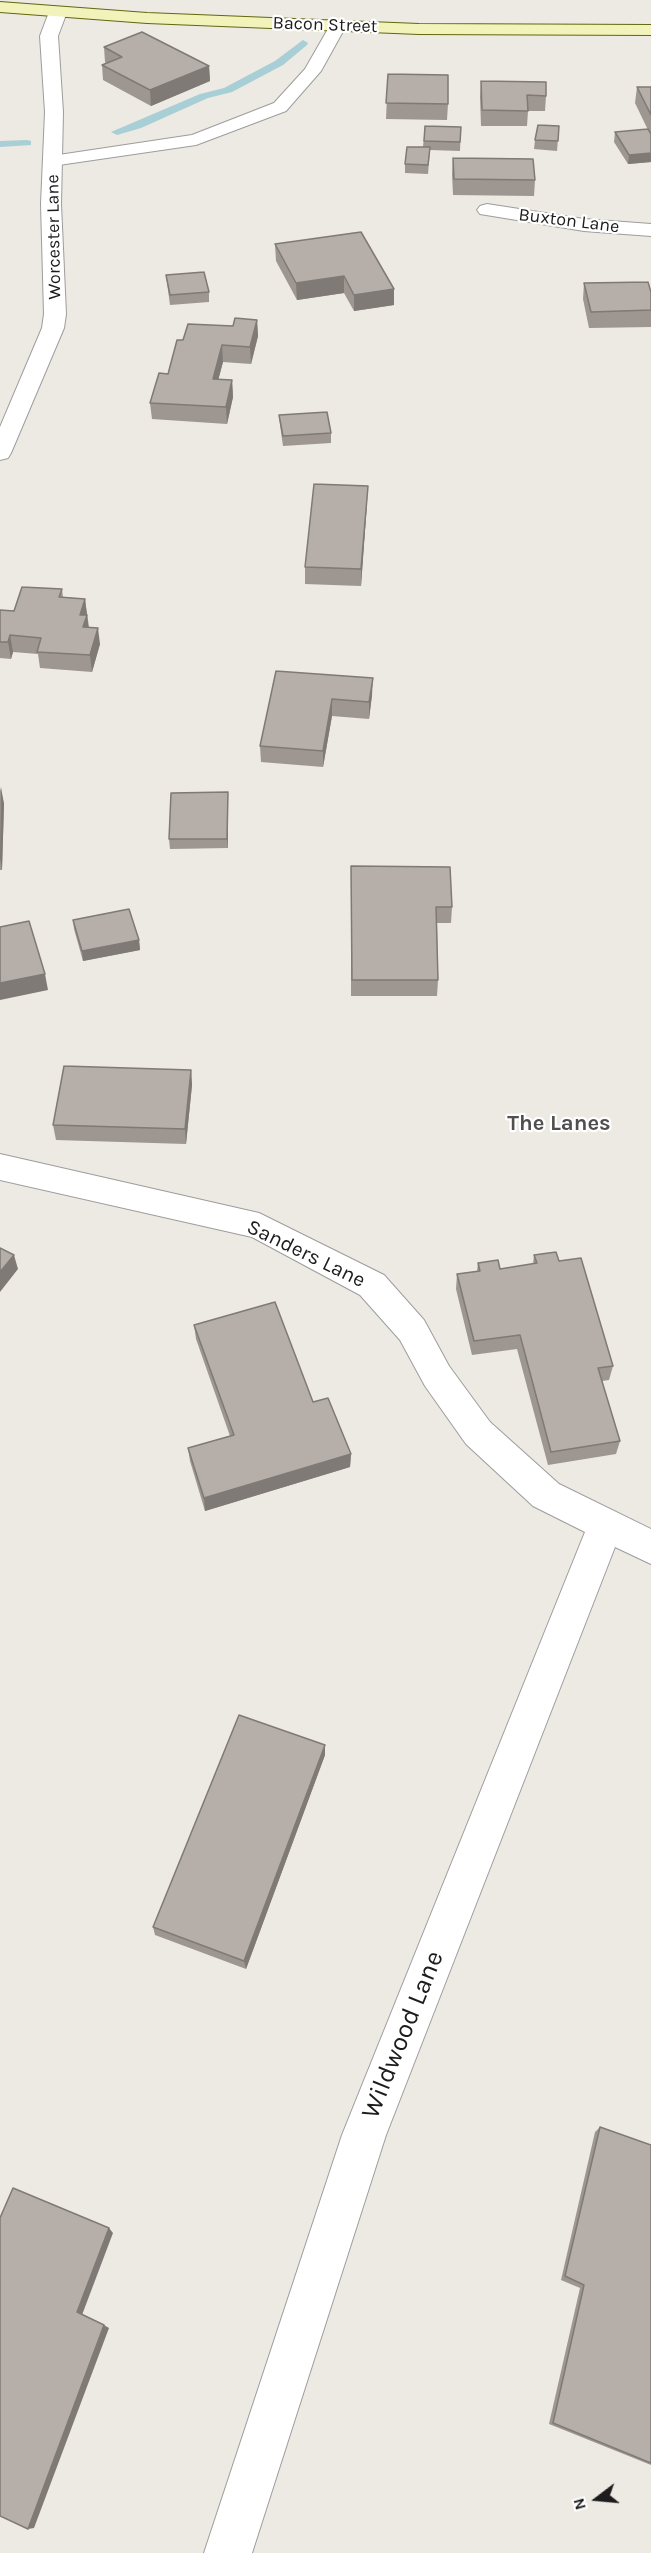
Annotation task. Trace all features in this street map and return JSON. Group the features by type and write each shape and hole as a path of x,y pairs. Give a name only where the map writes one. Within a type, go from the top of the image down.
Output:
{"main road":[{"name":"Bacon Street","path":"0,7 58,12 473,31 651,30"}],"street":[{"name":"Worcester Lane","path":"0,453 53,328 55,314 51,231 54,111 49,36 58,12"},
{"name":"Buxton Lane","path":"487,210 584,225 651,230"},
{"name":"Sanders Lane","path":"0,1167 259,1226 372,1285 412,1330 437,1376 478,1433 546,1495 651,1547"},
{"name":"Wildwood Lane","path":"228,2553 364,2135 605,1526"}],"lane":[{"path":"52,161 196,140 280,107 312,71 338,26"}],"building":[{"path":"142,32 209,66 150,90 102,65 122,57 104,47"},
{"path":"388,74 448,75 448,104 386,103"},
{"path":"481,81 546,82 546,96 527,95 528,111 482,110"},
{"path":"637,87 651,87 651,115"},
{"path":"538,125 559,126 558,141 535,140"},
{"path":"425,126 461,127 460,142 424,141"},
{"path":"648,129 651,134 651,153 629,155 615,132"},
{"path":"407,147 430,147 428,165 405,164"},
{"path":"453,158 533,159 535,180 454,179"},
{"path":"361,232 394,289 354,295 344,276 296,283 275,244"},
{"path":"204,272 209,292 170,295 166,275"},
{"path":"648,282 651,292 651,310 591,312 584,283"},
{"path":"235,318 257,320 250,347 222,345 213,379 232,380 226,407 150,403 159,373 168,374 177,340 183,340 188,324 233,326"},
{"path":"327,412 331,433 283,436 279,415"},
{"path":"314,484 368,486 361,569 305,567"},
{"path":"22,587 62,589 59,597 85,599 80,615 87,615 83,627 98,628 90,655 37,652 41,638 10,635 8,642 0,642 0,610 14,611"},
{"path":"276,671 373,678 369,702 332,699 323,751 260,746"},
{"path":"228,792 227,839 169,839 171,793"},
{"path":"351,866 450,867 452,907 436,907 438,980 352,980"},
{"path":"129,909 139,940 82,951 73,920"},
{"path":"29,921 45,974 0,983 0,927"},
{"path":"64,1066 191,1070 185,1129 53,1125"},
{"path":"0,1248 14,1255 0,1272"},
{"path":"556,1252 559,1261 581,1258 613,1366 598,1368 620,1441 551,1452 520,1335 474,1341 457,1274 480,1271 478,1263 498,1260 500,1269 537,1263 534,1255"},
{"path":"275,1302 313,1402 328,1398 351,1454 204,1498 188,1448 234,1435 194,1325"},
{"path":"239,1715 325,1745 244,1961 153,1927"},
{"path":"600,2127 651,2145 651,2463 553,2423 584,2285 565,2276"},
{"path":"13,2188 109,2228 77,2312 104,2325 28,2529 0,2516 0,2218"}],"waterway":[{"path":"117,132 137,126 204,96 228,90 279,63 303,43"},
{"path":"0,144 27,143"}],"district":[{"name":"The Lanes","path":"559,1124"}]}
